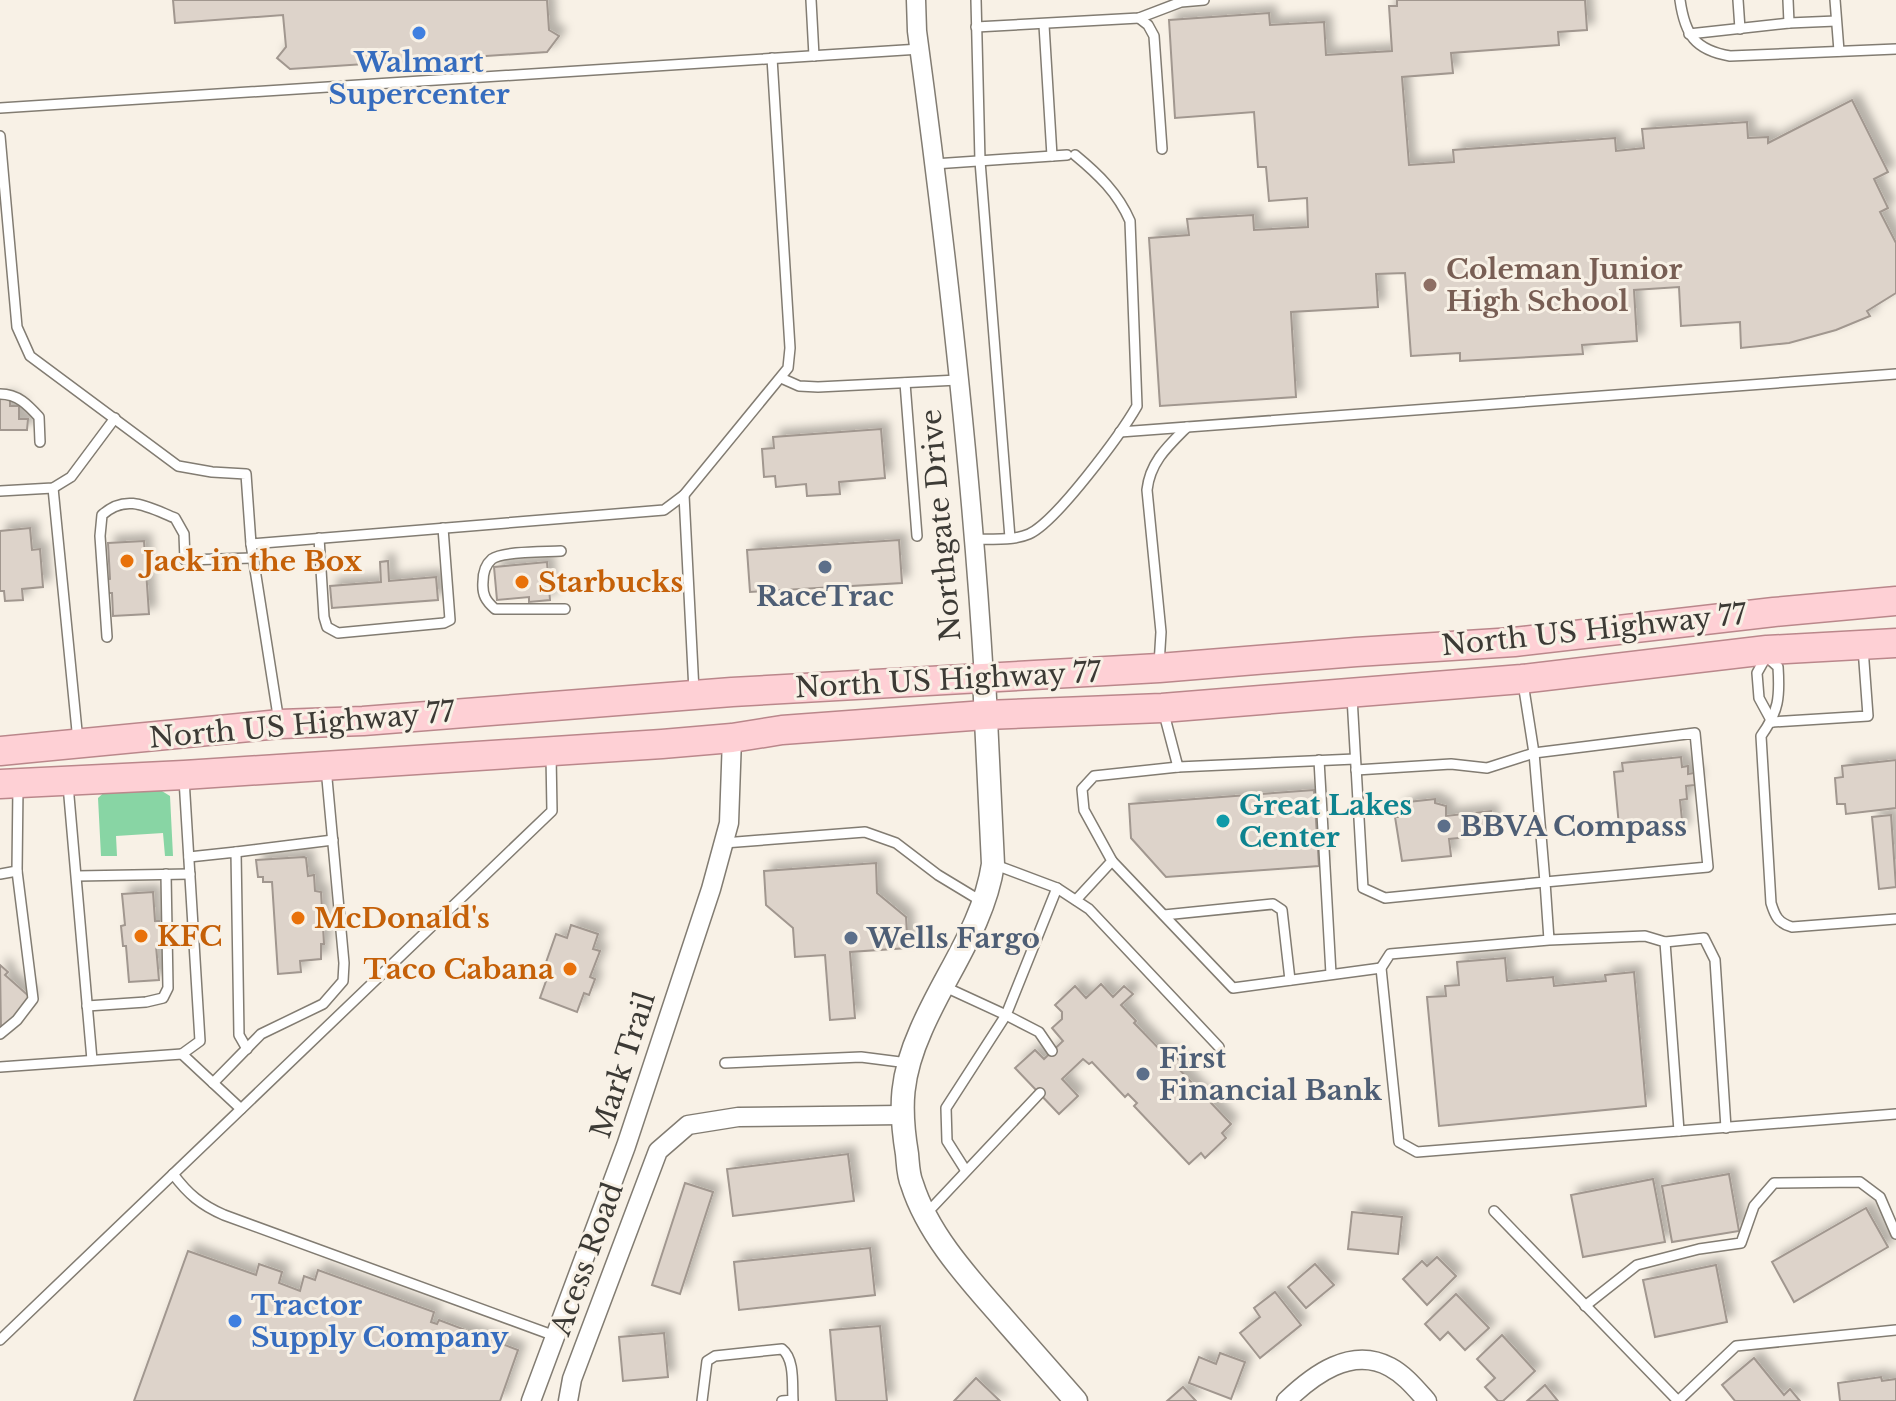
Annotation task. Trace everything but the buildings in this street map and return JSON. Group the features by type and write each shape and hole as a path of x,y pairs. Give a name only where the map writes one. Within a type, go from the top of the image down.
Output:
{"main road":[{"name":"North US Highway 77","path":"0,751 280,724 363,721 694,695 1159,668 1514,642 1896,601"},
{"name":"North US Highway 77","path":"9,783 184,775 732,738 782,730 985,715 1162,708 1522,679 1896,643"},
{"path":"551,749 555,705"}],"street":[{"name":"Northgate Drive","path":"916,0 974,539 993,864 973,931 931,1006 908,1063 903,1080 901,1115 911,1184 932,1227 967,1276 1075,1401"},
{"name":"Mark Trail","path":"531,1401 626,1146 723,843 729,823 732,738"},
{"name":"Acess Road","path":"568,1401 572,1379 658,1151 688,1125 738,1117 901,1115"},
{"path":"1286,1401 1324,1369 1358,1360 1391,1368 1427,1401"}],"lane":[{"path":"811,0 814,56"},
{"path":"976,0 980,161 1010,538"},
{"path":"976,27 1139,18 1181,2 1204,0"},
{"path":"1680,0 1689,34 1710,53 1730,56 1896,49"},
{"path":"1738,0 1740,29"},
{"path":"1788,0 1789,23"},
{"path":"1835,0 1839,51"},
{"path":"1139,18 1148,25 1154,36 1162,149"},
{"path":"1689,34 1836,21"},
{"path":"1044,25 1052,156"},
{"path":"0,108 920,49"},
{"path":"251,544 664,510 684,495 788,368 790,348 772,58"},
{"path":"0,136 17,327 30,356 178,466 246,474 252,558 280,724"},
{"path":"934,164 1071,155 1103,179 1123,204 1130,221 1137,406 1059,509 1030,534 974,539"},
{"path":"1120,432 1896,374"},
{"path":"781,378 799,386 818,387 958,380"},
{"path":"905,383 917,536"},
{"path":"0,394 10,394 25,402 39,417 40,442"},
{"path":"0,491 53,488 71,477 115,418"},
{"path":"1159,668 1161,632 1147,490 1149,477 1165,448 1187,427"},
{"path":"53,488 78,744"},
{"path":"684,495 694,695"},
{"path":"107,637 100,536 102,515 113,504 127,502 175,518 184,534 185,560 252,558"},
{"path":"319,538 324,617 327,627 338,633 450,620 443,528"},
{"path":"561,551 501,555 490,560 483,572 482,588 486,601 495,609 565,609"},
{"path":"1772,722 1868,716 1863,645"},
{"path":"1772,722 1759,698 1757,673 1767,654 1778,667 1780,698 1772,722 1761,736 1771,903 1778,921 1792,927 1896,919"},
{"path":"1522,679 1534,753 1549,940"},
{"path":"1352,692 1355,759 1363,888 1385,898 1708,867 1695,733 1534,753 1487,768 1451,764 1356,770"},
{"path":"1162,708 1178,767"},
{"path":"0,1340 552,811 551,749"},
{"path":"1355,759 1178,767 1094,776 1082,789 1084,810 1112,861 1233,988 1381,968"},
{"path":"1319,760 1331,974"},
{"path":"213,1083 261,1034 323,1004 343,981 344,963 326,764"},
{"path":"0,1067 182,1054 200,1041 184,775"},
{"path":"68,782 92,1060"},
{"path":"0,1034 17,1020 33,999 9,783"},
{"path":"723,843 865,832 896,843 938,875 984,902"},
{"path":"189,857 333,840"},
{"path":"236,852 239,1035 247,1049"},
{"path":"1076,900 1112,861"},
{"path":"993,864 1057,888 1089,909 1219,1047"},
{"path":"0,874 17,871"},
{"path":"87,1006 163,998 168,988 166,874"},
{"path":"77,876 190,874"},
{"path":"966,1171 947,1141 946,1108 1006,1015 1057,888"},
{"path":"1164,915 1273,904 1282,910 1290,980"},
{"path":"1726,1128 1715,960 1704,938 1665,942 1645,936 1549,940 1390,954 1381,968 1399,1142 1417,1152 1726,1128 1896,1114"},
{"path":"1665,942 1679,1131"},
{"path":"942,986 1039,1032 1052,1051"},
{"path":"182,1054 241,1109"},
{"path":"725,1063 861,1057 908,1063"},
{"path":"926,1214 1040,1093"},
{"path":"173,1174 189,1195 205,1207 555,1336"},
{"path":"1585,1306 1637,1265 1699,1249 1741,1243 1754,1206 1774,1183 1860,1182 1880,1197 1896,1234"},
{"path":"1494,1211 1678,1401 1736,1346 1896,1330"},
{"path":"702,1401 707,1361 715,1356 782,1349 788,1353 790,1362 793,1400 782,1401"}],"green space":[{"path":"152,785 170,796 173,856 165,856 163,833 116,836 117,856 101,856 98,798 110,787"}],"place":[{"name":"Walmart Supercenter","path":"419,33"},
{"name":"Coleman Junior High School","path":"1430,285"},
{"name":"Jack in the Box","path":"127,561"},
{"name":"RaceTrac","path":"825,567"},
{"name":"Starbucks","path":"522,582"},
{"name":"Great Lakes Center","path":"1223,821"},
{"name":"BBVA Compass","path":"1444,826"},
{"name":"McDonald's","path":"298,918"},
{"name":"KFC","path":"141,936"},
{"name":"Wells Fargo","path":"851,938"},
{"name":"Taco Cabana","path":"570,969"},
{"name":"First Financial Bank","path":"1143,1074"},
{"name":"Tractor Supply Company","path":"235,1321"}]}
